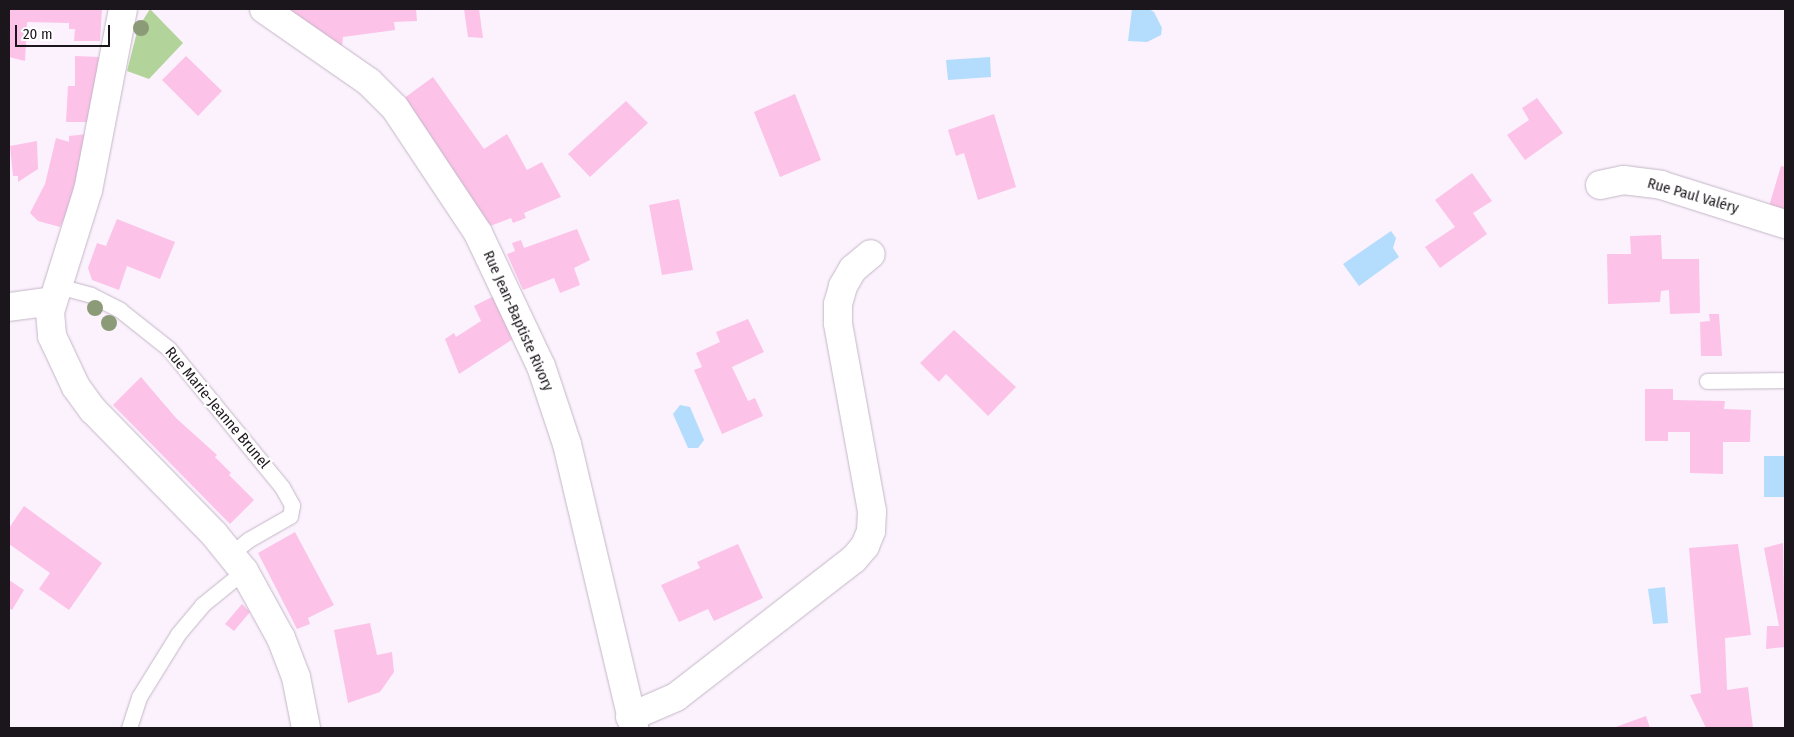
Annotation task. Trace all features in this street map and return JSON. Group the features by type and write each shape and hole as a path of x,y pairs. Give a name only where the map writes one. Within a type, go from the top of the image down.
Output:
{"street":[{"path":"123,9 88,190 50,312 52,336 76,386 112,432 237,562 282,638 296,677 306,728"},
{"name":"Rue Jean-Baptiste Rivory","path":"264,9 369,82 395,108 478,232 541,366 567,444 632,723 676,697 854,559 865,546 872,531 872,510 838,323 838,304 843,286 853,269 871,254"},
{"name":"Rue Paul Valéry","path":"1600,185 1623,180 1652,183 1785,224"},
{"path":"9,307 55,293"}],"lane":[{"name":"Rue Marie-Jeanne Brunel","path":"55,293 105,302 154,336 181,362 282,487 292,505 290,516 248,540 237,562 178,634 139,697 128,728"},
{"path":"1707,381 1785,380"}],"green space":[{"path":"150,9 183,43 149,79 127,71 138,28"}],"water":[{"path":"1132,9 1149,9 1154,12 1162,28 1161,35 1147,42 1128,41"},
{"path":"990,57 991,77 948,80 946,60"},
{"path":"1391,231 1396,238 1393,248 1399,257 1359,286 1343,264"},
{"path":"680,405 690,407 704,440 698,448 688,448 673,414"},
{"path":"1764,456 1785,456 1785,497 1764,497"},
{"path":"1665,587 1668,623 1653,624 1648,589"}],"building":[{"path":"9,9 102,9 100,41 74,41 75,29 69,29 69,23 27,22 25,61 9,57"},
{"path":"282,9 416,9 417,21 394,22 395,30 343,37 342,46"},
{"path":"464,9 479,9 483,38 468,37"},
{"path":"75,56 99,57 90,122 66,122 68,86 75,86"},
{"path":"186,56 222,91 198,116 162,80"},
{"path":"433,77 484,149 507,134 527,170 542,162 561,197 524,213 526,218 513,223 511,218 490,226 403,99"},
{"path":"795,94 821,160 780,177 754,112"},
{"path":"1537,98 1563,133 1525,160 1507,135 1529,120 1522,108"},
{"path":"626,101 648,123 590,177 568,154"},
{"path":"994,114 1016,187 978,200 964,153 956,156 948,130"},
{"path":"88,134 73,200 60,227 38,221 30,213 45,184 56,138 69,142 69,136"},
{"path":"37,141 38,169 18,182 18,176 13,176 10,146"},
{"path":"1781,166 1785,167 1785,218 1767,213"},
{"path":"1472,173 1492,201 1473,213 1487,234 1440,268 1425,247 1455,227 1435,200"},
{"path":"679,199 693,270 662,275 649,205"},
{"path":"117,219 175,242 160,279 127,266 119,290 92,280 88,268 97,243 106,246"},
{"path":"577,229 590,260 574,268 580,285 560,293 554,278 523,290 507,254 515,251 512,243 521,240 524,248"},
{"path":"1661,235 1662,259 1699,259 1700,313 1670,314 1669,290 1661,291 1660,302 1608,304 1607,254 1631,254 1630,236"},
{"path":"496,295 516,337 459,374 445,339 454,333 456,337 481,321 474,306"},
{"path":"1709,314 1719,314 1722,356 1701,356 1700,322 1710,321"},
{"path":"748,319 764,352 732,367 748,401 755,398 763,416 722,434 694,370 702,367 696,353 720,342 716,332"},
{"path":"954,330 1016,387 988,416 946,374 939,382 920,363"},
{"path":"141,377 176,418 217,455 215,457 231,473 229,475 254,500 230,524 113,405"},
{"path":"1645,389 1673,389 1673,400 1725,401 1724,409 1751,410 1750,442 1723,442 1723,474 1690,473 1690,432 1668,432 1668,441 1645,441"},
{"path":"24,506 102,563 69,610 39,589 50,573 9,544 9,528"},
{"path":"295,532 334,605 308,618 310,624 297,629 258,553"},
{"path":"1783,543 1785,647 1766,649 1767,626 1779,626 1764,548"},
{"path":"738,544 763,598 714,621 708,609 679,622 661,585 700,568 697,562"},
{"path":"1738,544 1751,635 1725,638 1727,690 1748,687 1753,728 1706,728 1690,695 1701,693 1689,548"},
{"path":"9,580 24,590 12,610 9,608"},
{"path":"242,604 250,612 234,631 225,624"},
{"path":"370,623 377,655 392,652 394,672 380,692 348,703 334,630"},
{"path":"1646,716 1650,728 1613,728"}]}
